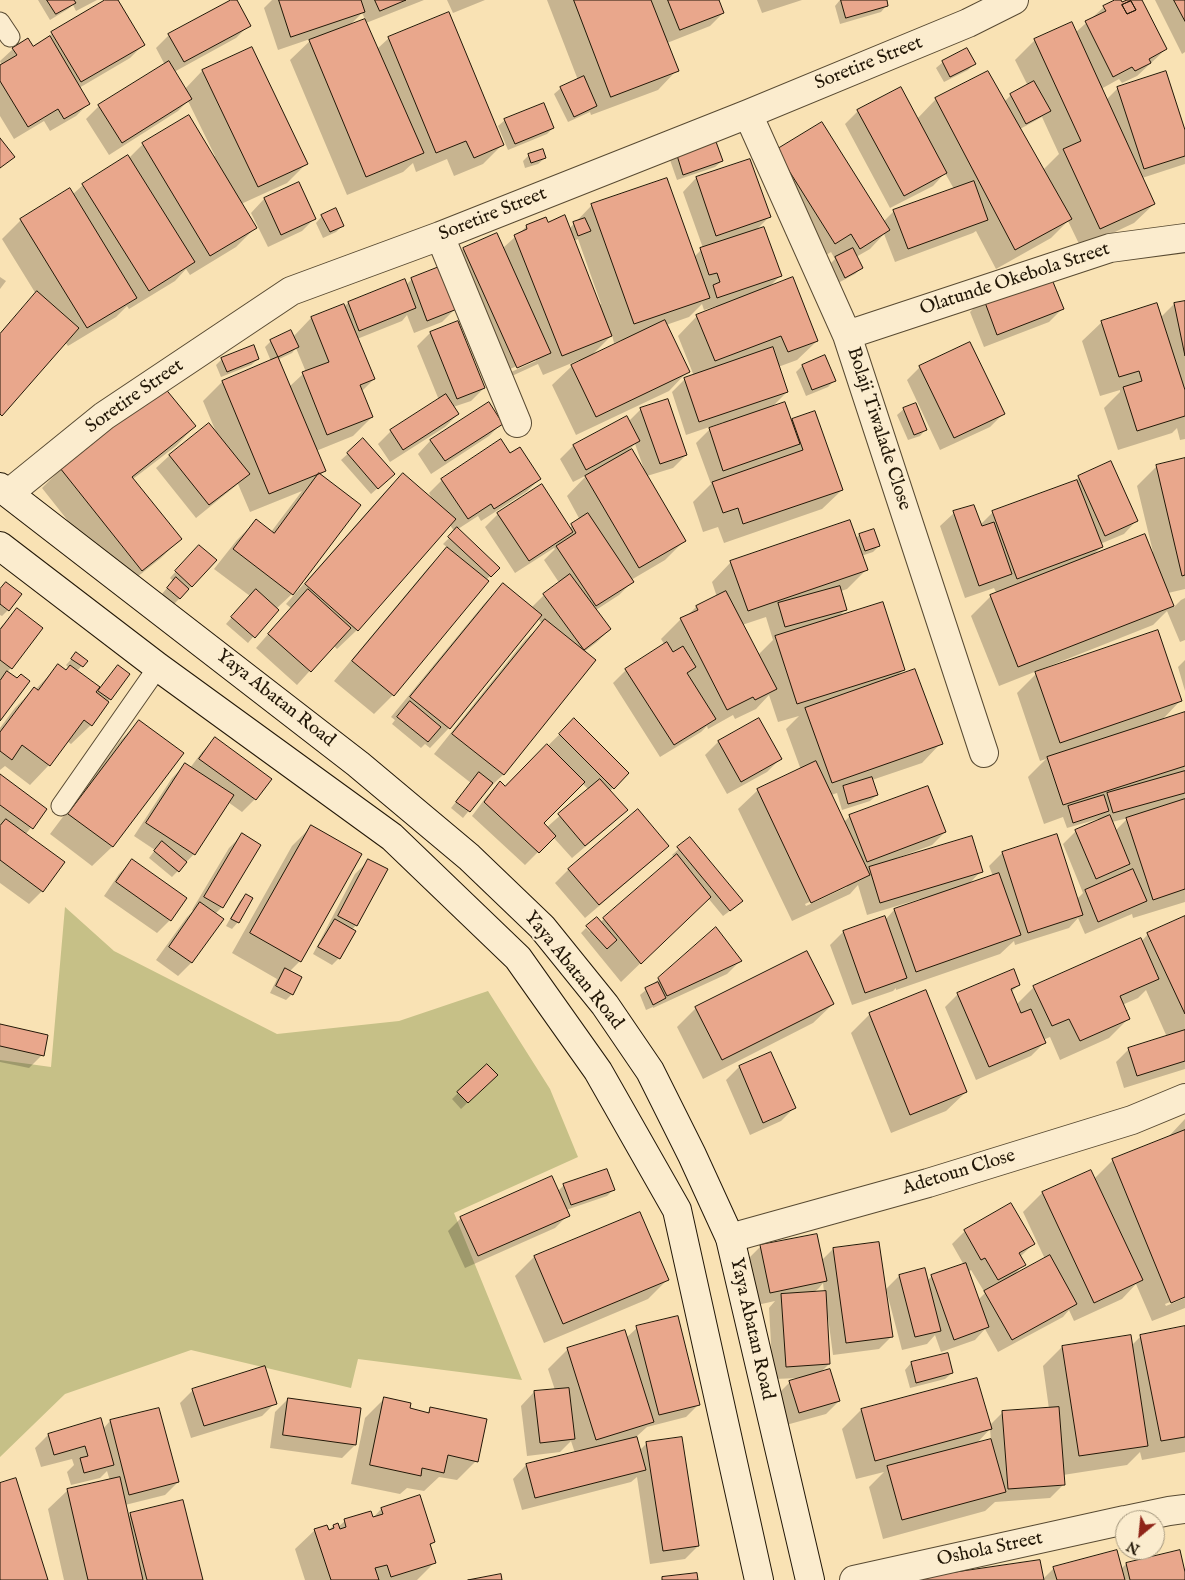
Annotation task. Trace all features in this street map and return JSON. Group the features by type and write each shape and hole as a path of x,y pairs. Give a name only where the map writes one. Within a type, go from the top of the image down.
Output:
{"street":[{"name":"Soretire Street","path":"5,490 104,416 292,291 440,236 748,114 968,23 1014,0"},
{"name":"Bolaji Tiwalade Close","path":"748,114 847,335 984,753"},
{"path":"440,236 516,423"},
{"name":"Olatunde Okebola Street","path":"847,335 1110,248 1185,238"},
{"name":"Yaya Abatan Road","path":"5,490 358,764 469,857 542,927 605,1005 650,1070 730,1238 810,1580"},
{"name":"Yaya Abatan Road","path":"0,546 158,666 392,837 518,958 598,1070 677,1210 759,1580"},
{"name":"Adetoun Close","path":"730,1238 928,1183 1132,1120 1185,1098"},
{"name":"Oshola Street","path":"1165,1511 1185,1509"},
{"name":"Oshola Street","path":"854,1580 1115,1522"}],"lane":[{"path":"0,22 10,38"},
{"path":"61,806 158,666"}],"shaded area":[{"path":"65,907 114,951 277,1034 399,1021 488,991 550,1089 578,1157 454,1213 522,1380 358,1359 351,1388 191,1350 65,1394 0,1457 0,1060 51,1067"}],"building":[{"path":"47,0 74,0 76,3 56,14"},
{"path":"105,0 118,0 145,45 81,82 51,32"},
{"path":"231,0 237,0 251,26 184,62 168,34"},
{"path":"279,0 361,0 365,12 291,37"},
{"path":"375,0 406,0 380,11"},
{"path":"574,0 651,0 679,71 611,97"},
{"path":"668,0 719,0 724,13 680,30"},
{"path":"841,0 887,0 888,6 846,18"},
{"path":"1115,0 1121,0 1122,2 1127,0 1142,0 1167,49 1149,59 1151,63 1135,71 1132,67 1113,77 1085,21 1106,11 1103,6","holes":["1131,1 1136,10 1127,14 1122,5"]},
{"path":"1174,0 1185,0 1185,21"},
{"path":"1131,1 1136,10 1127,14 1122,5"},
{"path":"449,12 504,145 474,158 466,141 436,153 388,37"},
{"path":"365,19 424,153 366,177 309,40"},
{"path":"1072,22 1155,204 1100,229 1063,149 1081,141 1034,39"},
{"path":"50,36 90,104 64,119 58,109 28,127 0,81 0,65 17,55 12,48 28,38 33,46"},
{"path":"252,47 308,164 258,187 202,70"},
{"path":"967,48 976,64 950,77 942,61"},
{"path":"169,61 192,99 122,143 98,105"},
{"path":"988,71 1072,219 1015,250 935,98"},
{"path":"1166,71 1185,130 1185,156 1144,169 1117,87"},
{"path":"584,76 597,106 574,117 560,87"},
{"path":"1034,81 1051,111 1026,124 1010,94"},
{"path":"901,87 947,173 904,196 857,110"},
{"path":"544,103 554,128 515,144 504,119"},
{"path":"189,115 257,228 210,256 142,143"},
{"path":"822,122 890,230 860,249 851,234 835,244 776,150"},
{"path":"0,138 15,157 0,168"},
{"path":"715,139 723,161 683,175 676,152"},
{"path":"543,149 546,158 531,163 528,154"},
{"path":"128,155 195,262 149,291 82,184"},
{"path":"750,159 771,217 716,236 696,177"},
{"path":"667,178 710,298 634,324 591,204"},
{"path":"974,181 988,220 908,249 893,210"},
{"path":"299,182 316,219 281,235 264,198"},
{"path":"70,188 137,298 87,328 20,219"},
{"path":"336,208 344,226 330,232 321,215"},
{"path":"565,215 612,336 562,356 514,235 527,229 526,225 546,217 548,222"},
{"path":"585,218 591,231 578,236 573,222"},
{"path":"764,227 782,276 717,298 713,285 720,282 717,273 709,275 700,248"},
{"path":"497,233 551,353 517,368 463,248"},
{"path":"853,248 863,268 845,278 835,257"},
{"path":"439,267 457,309 427,321 411,278"},
{"path":"1049,272 1064,309 997,335 983,297"},
{"path":"793,277 818,341 788,352 781,336 715,361 696,315"},
{"path":"405,279 416,308 359,331 348,302"},
{"path":"37,291 79,328 2,416 0,414 0,334"},
{"path":"1185,301 1185,356 1174,303"},
{"path":"1157,303 1185,390 1185,416 1137,431 1123,387 1142,381 1139,371 1119,377 1101,321"},
{"path":"344,304 375,379 360,385 373,417 327,435 302,372 329,362 311,317"},
{"path":"665,320 690,372 596,417 571,365"},
{"path":"458,321 485,388 457,399 430,332"},
{"path":"291,330 299,347 278,357 270,340"},
{"path":"970,342 1005,414 954,438 919,366"},
{"path":"254,345 259,359 227,372 221,358"},
{"path":"773,347 788,392 699,422 684,378"},
{"path":"825,355 836,381 812,390 802,365"},
{"path":"278,357 326,471 269,494 222,381"},
{"path":"164,387 196,426 132,477 182,539 142,571 60,468"},
{"path":"446,394 459,414 403,450 390,430"},
{"path":"668,399 687,455 660,464 640,408"},
{"path":"489,402 503,424 445,461 430,440"},
{"path":"785,402 800,444 723,471 709,428"},
{"path":"916,403 927,430 914,435 903,408"},
{"path":"815,411 843,490 743,524 738,508 723,513 712,482 803,450 792,419"},
{"path":"627,416 640,441 586,470 573,445"},
{"path":"209,423 250,474 209,505 169,455"},
{"path":"363,438 395,474 378,489 347,453"},
{"path":"501,439 510,453 520,447 541,479 494,509 491,504 468,519 441,479"},
{"path":"632,449 686,541 639,568 585,476"},
{"path":"1185,458 1185,575 1182,576 1156,465"},
{"path":"1111,461 1138,521 1105,536 1078,476"},
{"path":"319,473 361,505 293,595 233,549 256,519 274,533"},
{"path":"403,473 456,519 358,631 305,584"},
{"path":"1077,480 1103,547 1017,579 992,511"},
{"path":"542,484 573,532 529,561 497,513"},
{"path":"974,505 982,526 994,522 1012,574 979,586 953,511"},
{"path":"588,513 634,582 596,606 556,546 576,533 571,524"},
{"path":"850,520 868,570 748,611 730,561"},
{"path":"457,527 500,568 491,577 448,537"},
{"path":"874,529 880,546 865,551 859,534"},
{"path":"1145,534 1174,606 1018,667 990,595"},
{"path":"199,545 217,560 192,587 175,571"},
{"path":"447,547 489,581 394,696 352,661"},
{"path":"570,574 611,629 584,650 543,594"},
{"path":"176,577 189,589 180,599 167,588"},
{"path":"6,582 22,594 9,611 0,604 0,589"},
{"path":"503,583 542,615 450,729 410,697"},
{"path":"840,586 847,610 785,627 778,603"},
{"path":"256,589 279,610 255,638 231,617"},
{"path":"308,589 351,628 311,672 268,634"},
{"path":"726,591 777,689 755,700 753,697 727,710 680,618 698,610 696,606"},
{"path":"883,602 905,670 797,704 775,636"},
{"path":"17,608 43,628 12,669 0,660 0,630"},
{"path":"545,619 596,660 504,775 452,734"},
{"path":"1158,630 1182,701 1060,743 1035,672"},
{"path":"667,642 673,652 683,646 696,667 687,673 716,719 674,745 625,669"},
{"path":"76,652 88,661 83,667 71,659"},
{"path":"58,664 66,670 70,665 100,687 96,692 109,702 92,726 84,720 50,766 22,745 12,760 0,751 0,732 34,687 38,690"},
{"path":"118,665 130,674 111,700 98,691"},
{"path":"915,669 943,744 832,783 805,708"},
{"path":"7,671 17,678 21,674 30,681 0,721 0,681"},
{"path":"410,701 441,727 428,742 397,717"},
{"path":"1185,712 1185,766 1063,805 1047,757"},
{"path":"574,718 629,773 614,789 559,734"},
{"path":"759,718 782,759 741,782 718,741"},
{"path":"139,720 184,753 113,847 68,814"},
{"path":"215,737 272,779 256,800 199,759"},
{"path":"547,744 585,782 544,823 556,836 539,853 484,802 500,781 505,786"},
{"path":"816,761 870,875 811,903 757,789"},
{"path":"185,763 234,795 195,855 146,823"},
{"path":"1185,771 1185,793 1113,813 1107,793"},
{"path":"479,772 493,783 470,812 456,802"},
{"path":"0,774 47,809 33,829 0,805"},
{"path":"872,777 878,795 848,804 843,786"},
{"path":"600,779 628,810 585,846 558,814"},
{"path":"928,786 946,832 867,862 849,815"},
{"path":"1104,795 1109,811 1073,823 1068,806"},
{"path":"1185,799 1185,889 1153,900 1126,818"},
{"path":"638,809 669,846 599,905 568,869"},
{"path":"1110,815 1130,864 1096,879 1075,830"},
{"path":"6,819 65,862 43,892 0,860 0,826"},
{"path":"311,825 362,854 301,962 250,933"},
{"path":"242,833 261,845 223,908 204,897"},
{"path":"1057,834 1083,915 1028,933 1002,852"},
{"path":"972,836 983,872 880,903 869,867"},
{"path":"690,837 743,901 730,911 677,847"},
{"path":"162,841 187,862 179,872 154,851"},
{"path":"677,854 711,897 641,964 603,918"},
{"path":"132,859 187,898 171,921 116,882"},
{"path":"368,859 388,869 357,926 338,916"},
{"path":"1133,869 1147,901 1098,922 1085,890"},
{"path":"999,873 1021,935 916,972 894,909"},
{"path":"246,894 253,898 239,923 231,919"},
{"path":"200,902 224,919 192,963 169,947"},
{"path":"885,916 907,978 865,993 843,931"},
{"path":"1185,916 1185,1014 1147,933"},
{"path":"597,917 617,940 607,949 586,926"},
{"path":"335,919 356,931 340,959 318,947"},
{"path":"716,927 742,961 667,996 658,978"},
{"path":"1141,938 1159,979 1120,996 1130,1019 1080,1041 1069,1019 1052,1026 1033,986"},
{"path":"807,951 834,1004 722,1060 695,1007"},
{"path":"285,968 302,977 293,995 276,986"},
{"path":"1014,969 1020,985 1011,989 1021,1013 1031,1009 1046,1043 989,1067 957,993"},
{"path":"658,982 666,998 653,1005 645,988"},
{"path":"926,990 967,1092 910,1115 869,1013"},
{"path":"0,1024 48,1035 44,1056 0,1046"},
{"path":"1185,1030 1185,1061 1137,1076 1128,1048"},
{"path":"771,1052 796,1108 763,1123 739,1066"},
{"path":"487,1064 498,1075 468,1103 457,1092"},
{"path":"1185,1130 1185,1297 1171,1303 1112,1159"},
{"path":"607,1169 615,1190 571,1205 563,1184"},
{"path":"1091,1170 1143,1280 1094,1303 1042,1192"},
{"path":"552,1176 570,1216 478,1256 460,1217"},
{"path":"1011,1203 1035,1244 1019,1253 1026,1265 998,1280 985,1258 981,1260 964,1230"},
{"path":"640,1212 669,1280 563,1324 534,1256"},
{"path":"817,1234 827,1281 770,1293 760,1245"},
{"path":"879,1242 893,1337 846,1343 833,1248"},
{"path":"1050,1255 1077,1304 1012,1340 984,1291"},
{"path":"966,1263 989,1327 954,1340 931,1275"},
{"path":"925,1268 941,1331 915,1337 899,1275"},
{"path":"826,1291 830,1364 786,1367 781,1294"},
{"path":"678,1316 700,1405 659,1415 636,1326"},
{"path":"1185,1326 1185,1437 1161,1441 1140,1335"},
{"path":"625,1330 654,1422 596,1440 567,1348"},
{"path":"1131,1335 1148,1446 1079,1456 1062,1346"},
{"path":"948,1353 953,1373 916,1383 911,1362"},
{"path":"265,1366 277,1404 204,1426 192,1389"},
{"path":"830,1369 840,1401 799,1413 789,1381"},
{"path":"977,1378 992,1429 875,1461 861,1409"},
{"path":"569,1388 575,1439 540,1443 534,1391"},
{"path":"384,1397 411,1403 410,1408 429,1413 430,1407 487,1419 478,1462 448,1455 444,1473 422,1468 421,1476 370,1465"},
{"path":"288,1398 361,1408 356,1445 283,1435"},
{"path":"1059,1407 1065,1485 1008,1489 1002,1411"},
{"path":"159,1408 179,1482 129,1495 110,1420"},
{"path":"101,1418 114,1465 84,1473 80,1458 88,1456 85,1446 54,1455 48,1434"},
{"path":"637,1437 646,1470 535,1498 526,1464"},
{"path":"682,1437 699,1546 663,1551 646,1442"},
{"path":"991,1439 1006,1492 902,1520 887,1466"},
{"path":"120,1477 143,1580 88,1580 67,1489"},
{"path":"16,1478 48,1580 0,1580 0,1483"},
{"path":"420,1495 435,1542 430,1544 436,1563 391,1577 387,1565 375,1568 379,1580 331,1580 314,1529 327,1525 329,1530 338,1523 340,1529 346,1527 344,1519 371,1511 373,1517 383,1514 381,1508"},
{"path":"183,1500 203,1580 147,1580 130,1513"},
{"path":"1180,1550 1185,1580 1130,1580 1126,1563 1138,1560 1165,1560 1165,1554"},
{"path":"1115,1551 1115,1560 1120,1560 1125,1580 1057,1580 1053,1567"},
{"path":"1040,1560 1044,1580 901,1580"},
{"path":"697,1573 698,1580 662,1580 662,1577"},
{"path":"501,1574 502,1580 468,1580"}]}
